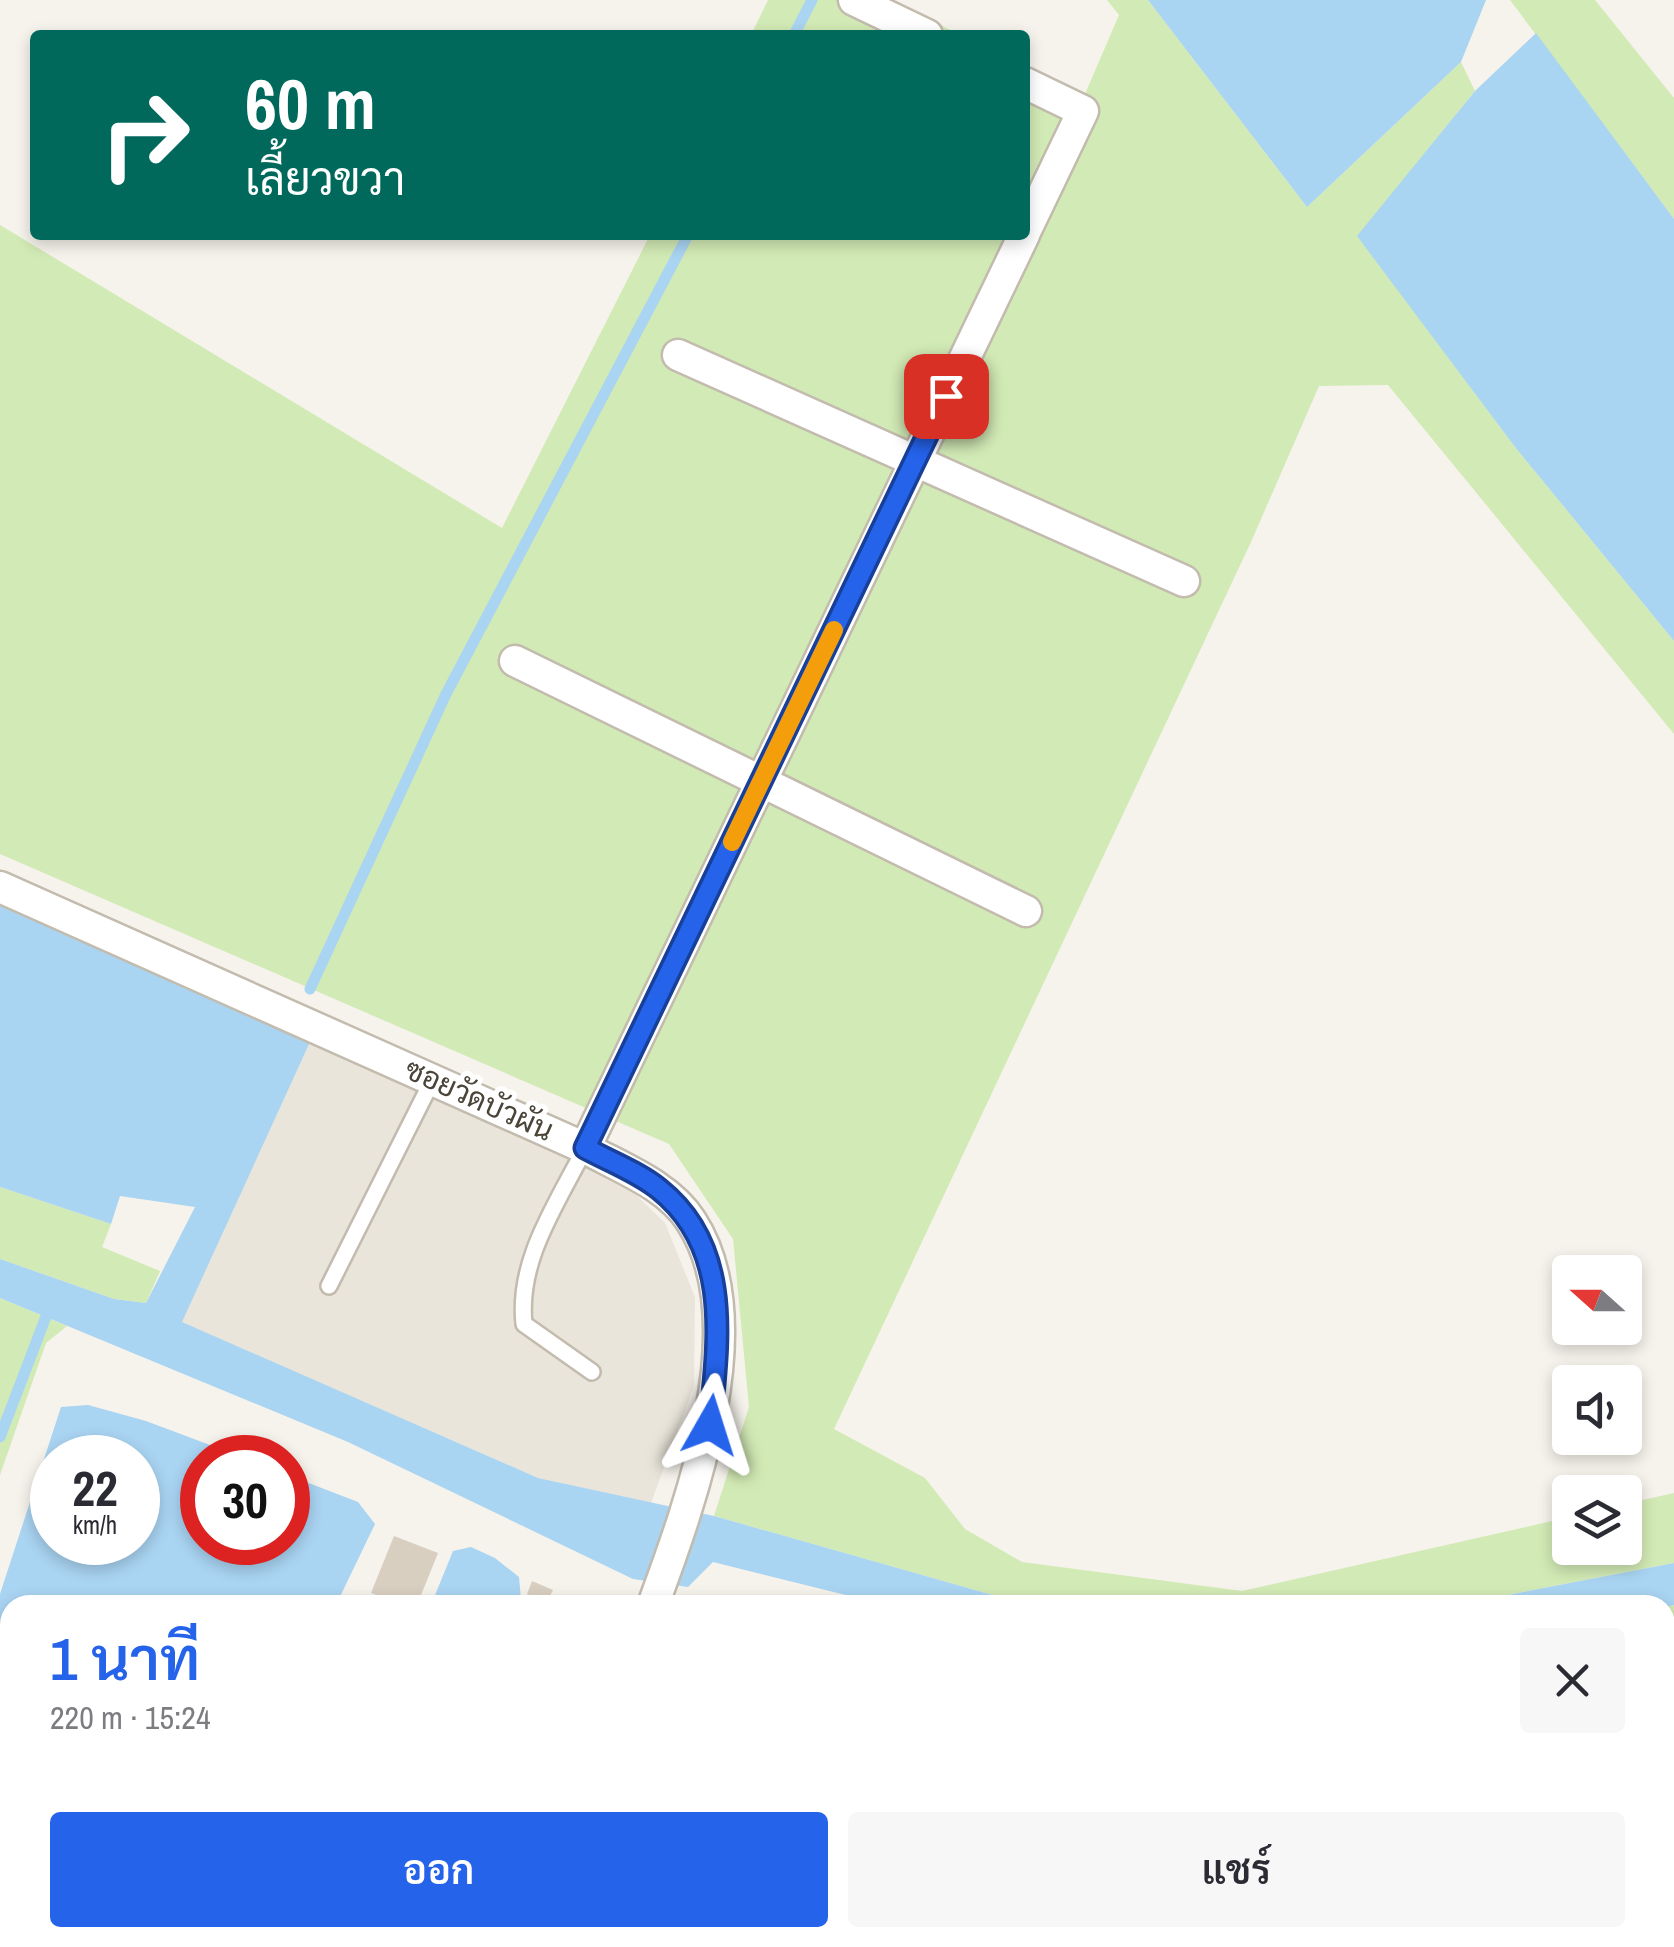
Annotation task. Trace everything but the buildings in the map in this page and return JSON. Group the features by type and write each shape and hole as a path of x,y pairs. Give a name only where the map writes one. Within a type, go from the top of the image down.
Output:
{"street":[{"path":"854,0 917,30"},
{"path":"1030,84 1083,111 1030,221"},
{"path":"585,1148 1021,240"},
{"path":"678,355 1184,581"},
{"path":"514,661 1026,911"},
{"name":"ซอยวัดบัวผัน","path":"0,888 585,1148 658,1188 690,1220 712,1267 718,1311 715,1370 710,1425 700,1465 657,1595"}],"lane":[{"path":"329,1286 433,1079"},
{"path":"585,1148 534,1250 521,1294 524,1324 592,1372"}],"shaded area":[{"path":"310,1042 627,1186 665,1223 695,1297 694,1386 651,1503 538,1478 181,1322"}],"green space":[{"path":"768,0 888,0 951,30 753,30"},
{"path":"1107,0 1148,0 1307,207 1461,62 1475,91 1358,236 1515,447 1674,641 1674,734 1388,385 1319,386 1251,542 834,1429 925,1478 965,1529 1022,1562 1242,1591 1552,1521 1552,1565 1642,1565 1642,1500 1674,1493 1674,1563 1507,1595 993,1595 714,1516 749,1407 733,1239 669,1144 0,854 0,225 502,528 647,240 1030,240 1030,67 1085,94 1119,15"},
{"path":"1510,0 1595,0 1674,98 1674,219"},
{"path":"0,1187 111,1224 102,1247 160,1271 146,1303 114,1299 0,1259"},
{"path":"0,1298 67,1326 46,1343 0,1475"}],"water":[{"path":"1148,0 1486,0 1461,62 1307,207"},
{"path":"1536,33 1674,219 1674,641 1515,447 1357,236 1475,91"},
{"path":"0,906 310,1042 182,1322 538,1478 714,1516 993,1595 846,1595 713,1562 688,1587 633,1579 348,1442 0,1298 0,1259 114,1299 146,1303 195,1207 120,1196 111,1224 0,1187"},
{"path":"88,1405 183,1435 180,1435 180,1565 310,1565 310,1483 358,1502 375,1524 341,1595 0,1595 30,1502 30,1565 160,1565 160,1435 52,1435 61,1407"},
{"path":"471,1547 495,1558 519,1577 521,1595 435,1595 453,1551"},
{"path":"1674,1563 1674,1595 1507,1595"}],"waterway":[{"path":"797,30 812,0"},
{"path":"310,989 446,694 685,240"},
{"path":"0,1437 50,1306"}],"slow traffic":[{"path":"732,842 834,630"}],"route":[{"path":"710,1425 718,1311 712,1267 690,1220 658,1188 585,1148 946,396"}]}
